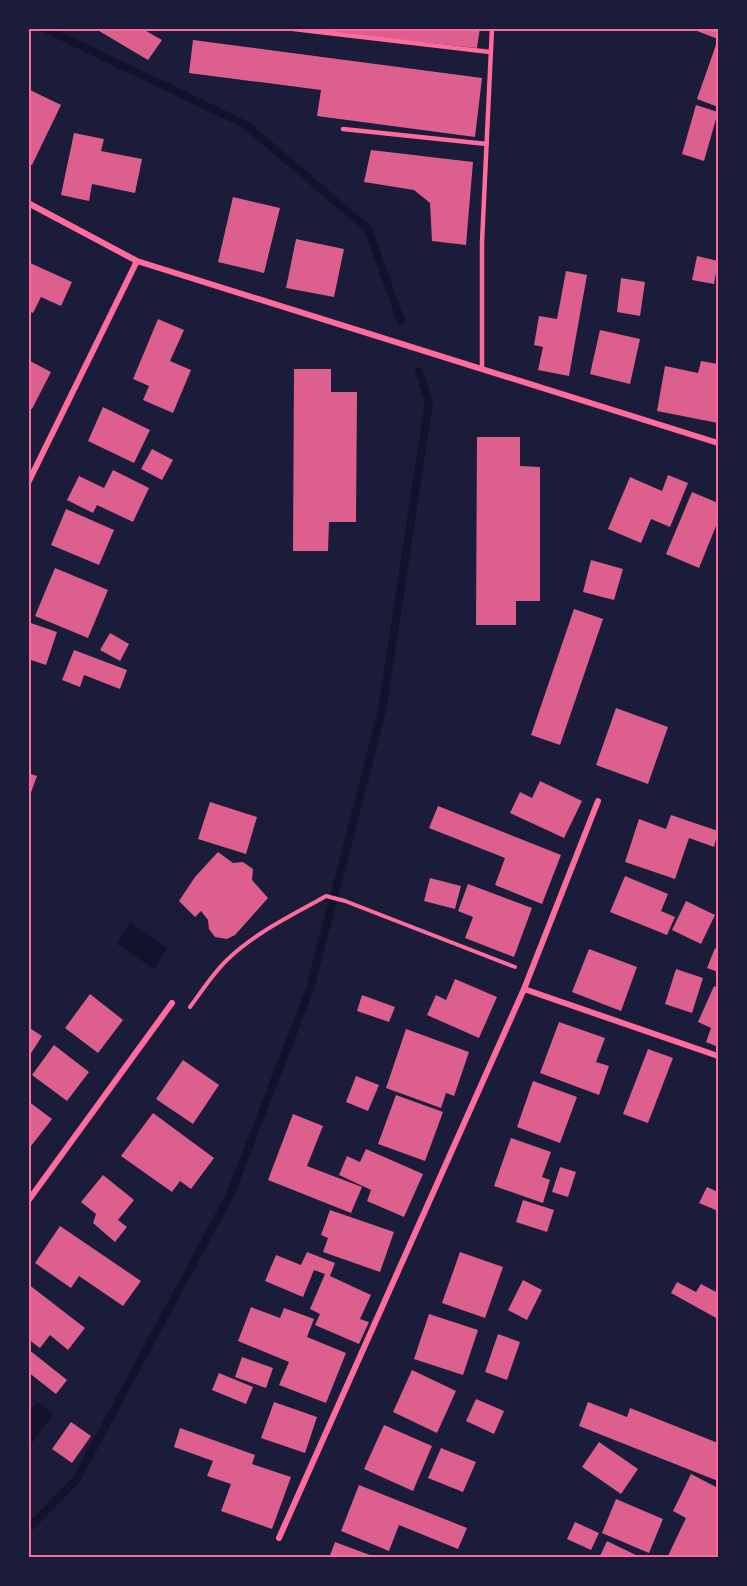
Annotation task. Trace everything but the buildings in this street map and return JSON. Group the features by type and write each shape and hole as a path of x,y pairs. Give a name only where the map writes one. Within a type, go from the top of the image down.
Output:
{"street":[{"path":"28,203 138,261 718,443"},
{"path":"28,483 138,261"},
{"path":"279,1538 531,973 598,801"},
{"path":"524,989 718,1056"},
{"path":"28,1202 172,1003"}],"lane":[{"path":"285,28 490,52"},
{"path":"482,369 482,243 492,28"},
{"path":"343,129 487,144"}],"path":[{"path":"189,1007 218,970 237,951 263,932 326,896 345,901 531,973"}],"shaded area":[{"path":"130,923 167,948 154,969 117,944"},
{"path":"37,1402 53,1414 29,1447 29,1413"}],"waterway":[{"path":"44,28 246,125 368,229 401,321"},
{"path":"28,1529 76,1480 230,1195 310,989 382,711 429,402 419,371"}]}
